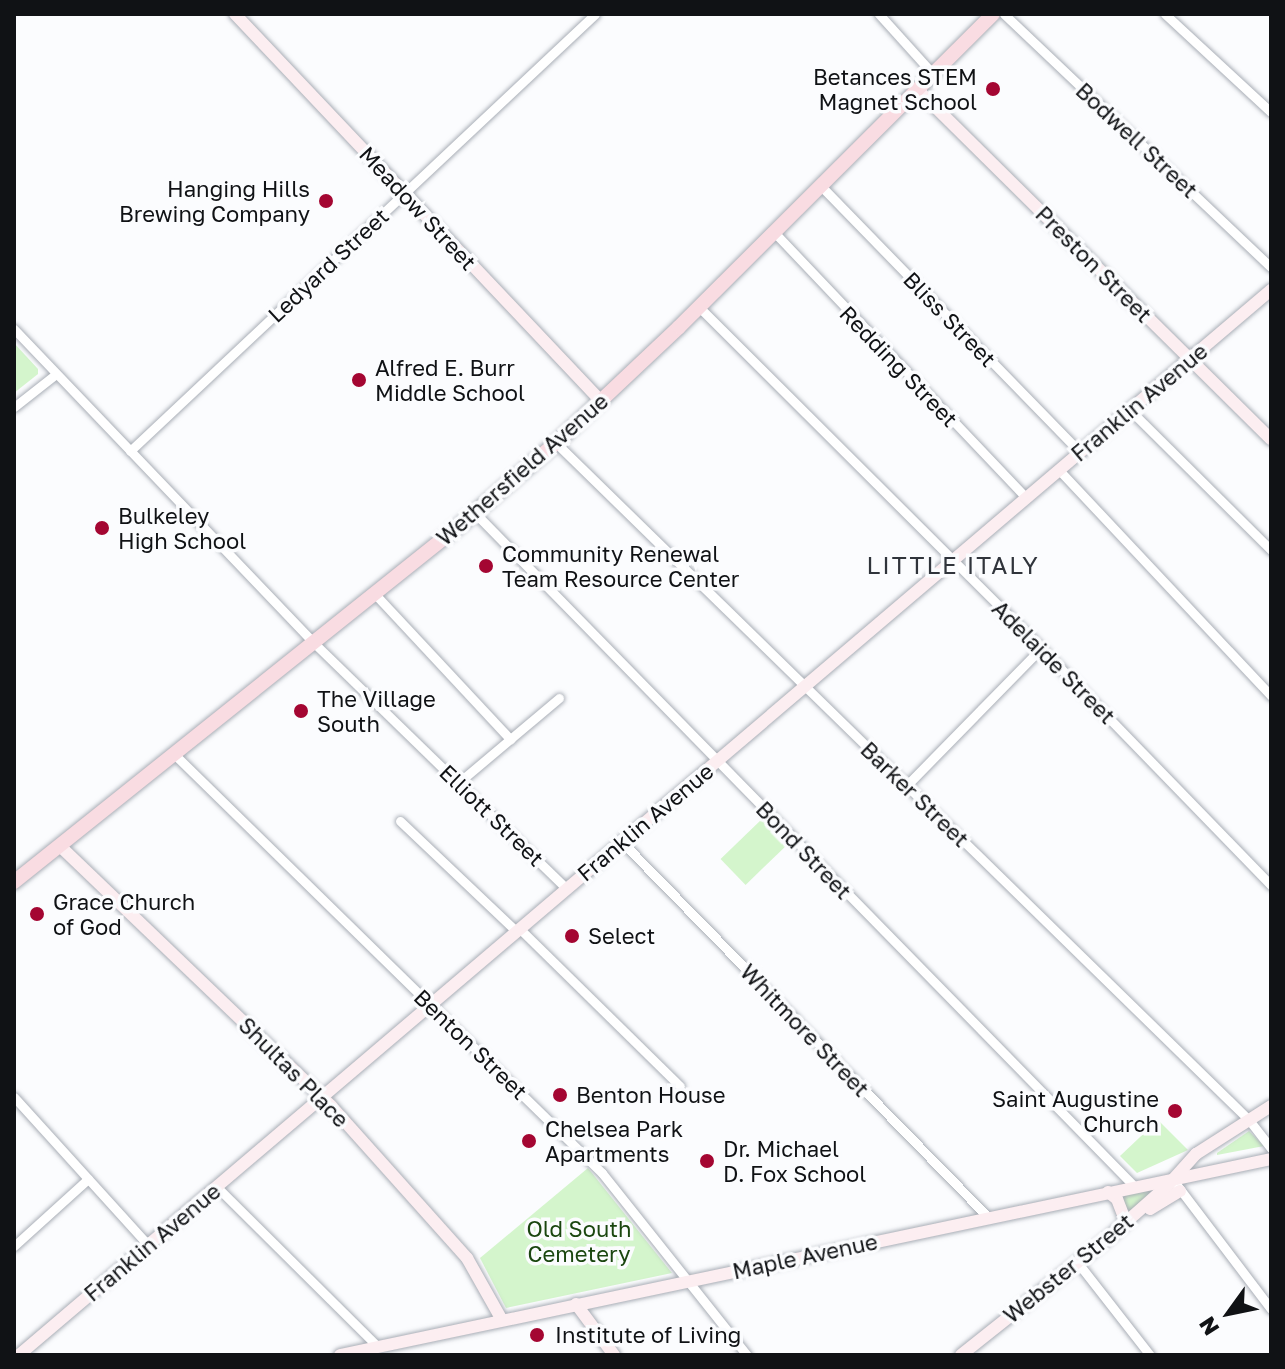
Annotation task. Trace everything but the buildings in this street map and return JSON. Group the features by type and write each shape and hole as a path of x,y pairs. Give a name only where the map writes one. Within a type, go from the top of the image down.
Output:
{"main road":[{"name":"Meadow Street","path":"235,14 601,401"},
{"name":"Wethersfield Avenue","path":"14,882 475,513 556,443 699,307 993,14"},
{"name":"Preston Street","path":"917,89 1271,439"},
{"name":"Franklin Avenue","path":"19,1355 1271,291"},
{"name":"Shultas Place","path":"60,846 322,1097 467,1258 502,1320"},
{"name":"Webster Street","path":"961,1355 1139,1211 1177,1185 1196,1154 1271,1106"},
{"name":"Maple Avenue","path":"340,1355 1134,1186 1177,1185 1271,1159"},
{"path":"1108,1192 1117,1199 1126,1222"},
{"path":"576,1304 614,1355"}],"street":[{"name":"Ledyard Street","path":"130,451 595,14"},
{"path":"879,14 933,74"},
{"name":"Bodwell Street","path":"1004,14 1271,267"},
{"path":"1165,14 1271,112"},
{"name":"Bliss Street","path":"821,186 1080,452"},
{"name":"Redding Street","path":"774,232 1026,498"},
{"name":"Adelaide Street","path":"699,307 1041,648 1271,885"},
{"name":"Elliott Street","path":"14,329 313,642 567,889"},
{"path":"14,407 56,374"},
{"path":"1130,410 1271,550"},
{"name":"Barker Street","path":"556,443 1249,1120 1271,1148"},
{"path":"1059,470 1271,696"},
{"name":"Bond Street","path":"475,513 1134,1186"},
{"path":"374,593 510,739"},
{"path":"907,785 1041,648"},
{"path":"458,783 559,698"},
{"name":"Benton Street","path":"174,754 602,1173 747,1355"},
{"path":"400,821 680,1086"},
{"name":"Whitmore Street","path":"622,842 988,1217"},
{"path":"14,1097 148,1245"},
{"path":"14,1246 88,1179"},
{"path":"1177,1185 1271,1309"},
{"path":"217,1187 378,1347"},
{"path":"1078,1263 1150,1355"}],"green space":[{"path":"14,343 38,369 38,374 14,393"},
{"path":"763,818 788,844 746,885 721,859"},
{"path":"1158,1120 1188,1150 1137,1173 1120,1156"},
{"path":"1249,1131 1264,1146 1217,1155 1217,1153"},
{"name":"Old South Cemetery","path":"588,1168 672,1273 506,1308 480,1258"},
{"path":"1155,1189 1129,1212 1120,1196"}],"place":[{"name":"Betances STEM Magnet School","path":"993,89"},
{"name":"Hanging Hills Brewing Company","path":"326,201"},
{"name":"Alfred E. Burr Middle School","path":"359,380"},
{"name":"Bulkeley High School","path":"102,528"},
{"name":"Community Renewal Team Resource Center","path":"486,566"},
{"name":"The Village South","path":"301,711"},
{"name":"Grace Church of God","path":"37,914"},
{"name":"Select","path":"572,936"},
{"name":"Benton House","path":"560,1095"},
{"name":"Saint Augustine Church","path":"1175,1111"},
{"name":"Chelsea Park Apartments","path":"529,1141"},
{"name":"Dr. Michael D. Fox School","path":"707,1161"},
{"name":"Institute of Living","path":"537,1335"}],"district":[{"name":"LITTLE ITALY","path":"953,565"}]}
